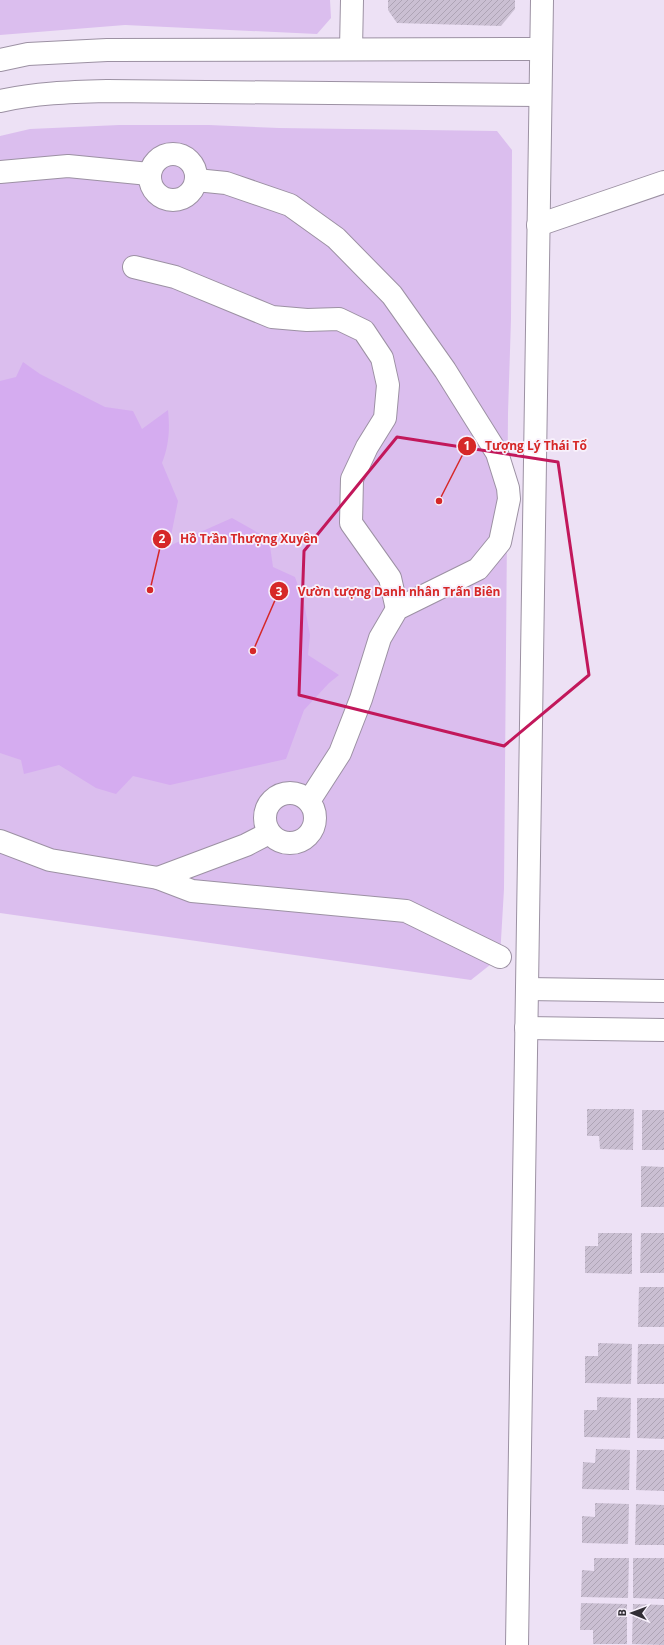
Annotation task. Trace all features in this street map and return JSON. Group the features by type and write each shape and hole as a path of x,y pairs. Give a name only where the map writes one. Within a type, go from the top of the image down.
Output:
{"street":[{"path":"351,49 352,0"},
{"path":"517,1645 542,0"},
{"path":"0,60 28,54 73,51 541,49"},
{"path":"0,101 28,95 107,91 540,95"},
{"path":"174,153 184,155 192,162 196,171 196,180 193,190 186,196 177,200 167,200 154,190 150,183 149,174 156,159 165,154 174,153"},
{"path":"0,172 68,166 149,174"},
{"path":"196,180 226,183 290,205 336,238 392,295 445,370 497,453 508,488 509,499 500,542 478,569 396,609 380,638 361,699 340,753 309,801"},
{"path":"538,225 664,182"},
{"path":"134,267 175,277 272,317 307,320 339,319 364,331 382,358 388,385 385,418 367,447 352,479 351,523 390,578 396,609"},
{"path":"290,792 300,795 309,801 314,810 315,820 312,831 305,838 296,843 285,843 275,839 270,834 264,818 266,809 271,801 279,795 290,792"},
{"path":"158,878 246,845 270,834"},
{"path":"0,841 50,860 158,878 192,891 406,911 500,957"},
{"path":"527,989 664,991"},
{"path":"526,1028 664,1030"}],"highlighted area":[{"path":"397,437 558,462 589,675 504,746 299,695 304,551"}],"shaded area":[{"path":"0,0 330,0 331,18 317,34 125,25 0,35"},
{"path":"119,125 209,125 279,128 497,131 512,150 504,889 500,957 471,980 0,913 0,136 30,129"},
{"path":"23,362 40,374 105,407 133,411 142,429 168,410 168,437 162,463 178,501 169,546 232,518 269,539 273,567 295,577 304,603 310,635 308,655 339,675 329,683 304,710 286,759 170,785 133,776 116,794 96,788 59,765 24,774 21,760 0,753 0,381 16,377"}],"building":[{"path":"388,0 515,0 515,9 501,26 397,23 388,10"},
{"path":"587,1109 634,1109 633,1150 600,1149 599,1136 587,1136"},
{"path":"642,1110 664,1110 664,1150 642,1150"},
{"path":"641,1166 664,1167 664,1207 641,1207"},
{"path":"598,1233 632,1233 632,1274 585,1273 585,1246 598,1246"},
{"path":"641,1233 664,1233 664,1273 640,1273"},
{"path":"639,1287 664,1287 664,1327 638,1327"},
{"path":"598,1343 632,1344 631,1384 585,1383 585,1356 598,1356"},
{"path":"638,1344 664,1344 664,1384 637,1384"},
{"path":"597,1397 631,1398 630,1438 584,1437 584,1410 597,1410"},
{"path":"637,1398 664,1398 664,1439 637,1438"},
{"path":"596,1449 630,1450 629,1490 582,1489 583,1462 595,1463"},
{"path":"637,1450 664,1450 664,1491 636,1490"},
{"path":"595,1503 629,1504 628,1544 582,1543 582,1516 595,1517"},
{"path":"636,1504 664,1505 664,1545 635,1545"},
{"path":"594,1558 629,1558 628,1598 581,1597 582,1570 594,1571"},
{"path":"633,1558 664,1558 664,1599 633,1598"},
{"path":"581,1603 627,1604 627,1644 593,1644 593,1630 580,1630"},
{"path":"633,1604 664,1605 664,1645 632,1644"}],"place":[{"name":"Tượng Lý Thái Tổ","path":"439,501"},
{"name":"Hồ Trần Thượng Xuyên","path":"150,590"},
{"name":"Vườn tượng Danh nhân Trấn Biên","path":"253,651"}]}
